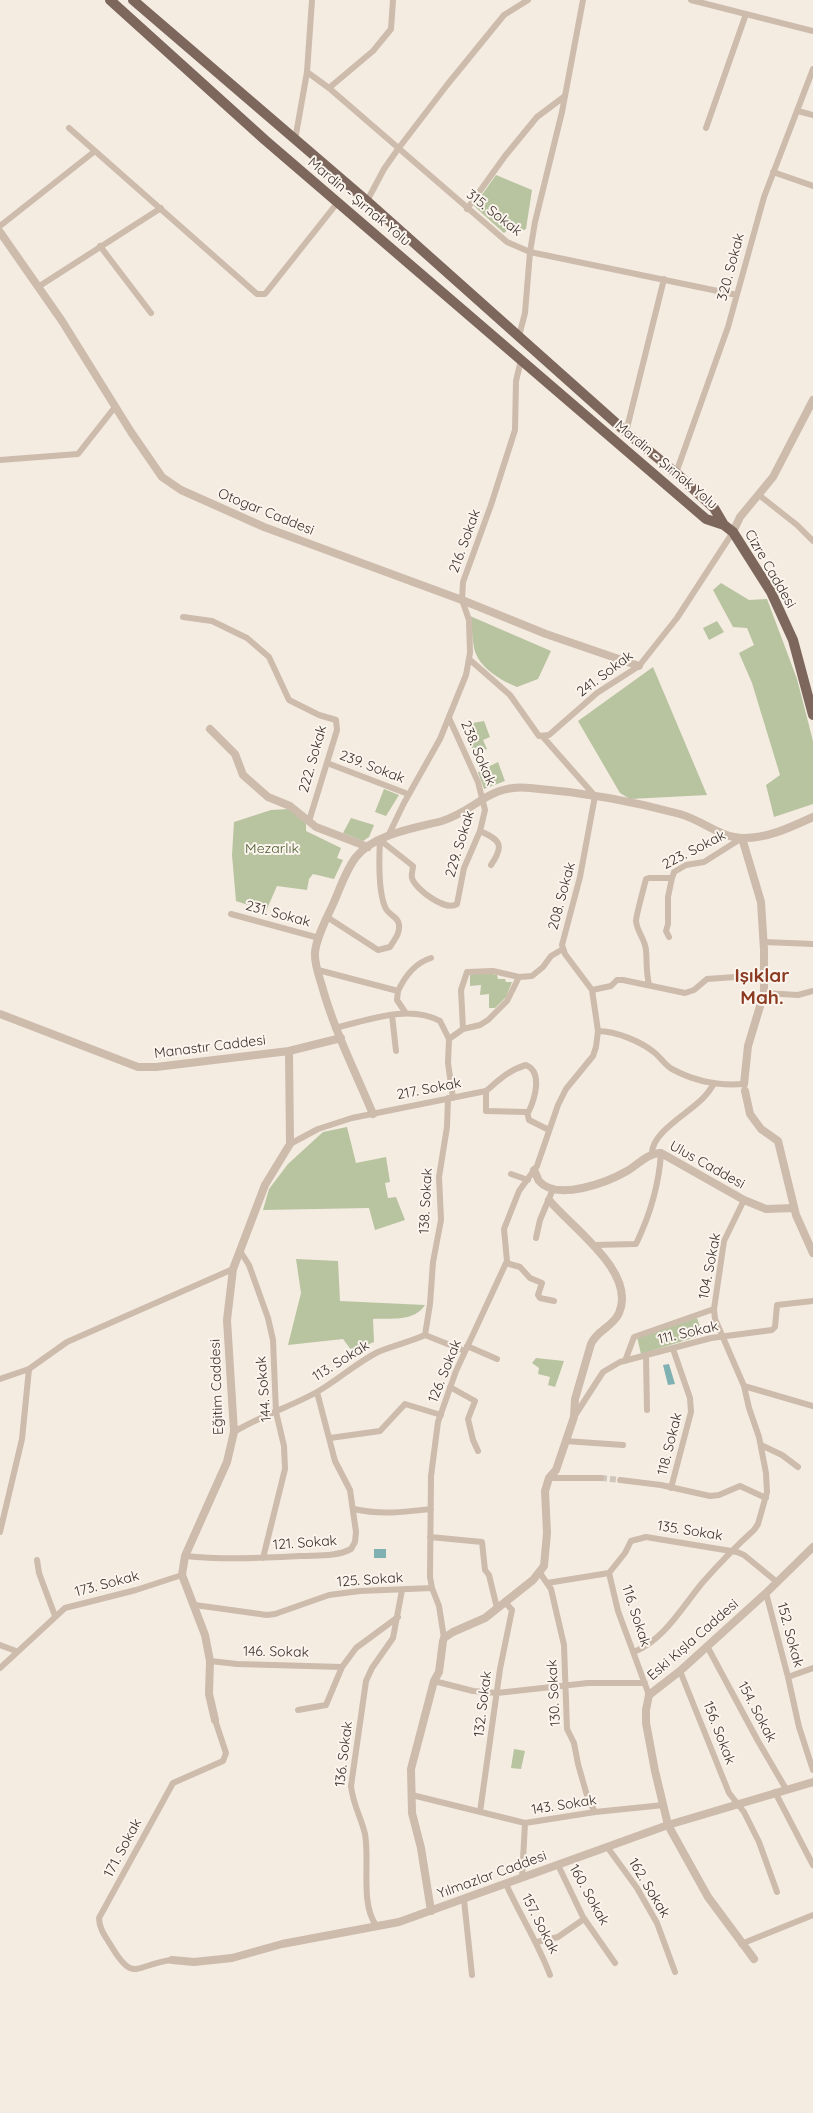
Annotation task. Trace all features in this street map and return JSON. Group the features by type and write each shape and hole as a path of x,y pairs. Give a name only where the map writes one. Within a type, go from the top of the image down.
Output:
{"main road":[{"name":"Mardin - Şırnak Yolu","path":"110,0 265,140 706,520 729,528"},
{"name":"Mardin - Şırnak Yolu","path":"134,0 367,201 626,432 676,473 714,508 729,528"},
{"name":"Cizre Caddesi","path":"729,528 771,592 793,640 810,688 813,716"}],"street":[{"path":"294,140 307,72 312,0"},
{"path":"329,88 373,51 391,29 393,0"},
{"path":"367,201 384,169 398,149 504,14 528,0"},
{"path":"519,336 525,314 530,252 565,96 583,0"},
{"path":"691,0 813,31"},
{"path":"706,128 746,14"},
{"name":"320. Sokak","path":"676,473 728,328 764,197 813,69"},
{"name":"315. Sokak","path":"307,72 329,88 467,209 508,242 530,252 737,295"},
{"path":"467,209 505,156 537,117 565,96"},
{"path":"798,111 813,115"},
{"path":"68,128 261,295 265,294 338,202"},
{"path":"0,226 95,151"},
{"path":"773,172 813,186"},
{"path":"38,287 161,208"},
{"name":"Otogar Caddesi","path":"0,232 62,321 115,407 162,477 181,490 264,527 462,600 546,634 639,666"},
{"path":"100,246 151,313"},
{"path":"626,432 664,279"},
{"name":"216. Sokak","path":"389,834 408,794 440,739 466,676 469,659 469,620 462,600 463,582 491,505 515,430 516,381 521,360"},
{"path":"729,528 759,496 773,477 809,413 813,400"},
{"path":"0,460 78,454 115,407"},
{"path":"759,496 797,525 813,541"},
{"name":"241. Sokak","path":"544,737 549,735 597,693 639,666 677,618 729,528"},
{"name":"222. Sokak","path":"183,617 212,621 247,638 269,657 289,700 312,712 336,720 337,730 309,821"},
{"path":"469,659 510,695 539,736 544,737 595,796"},
{"name":"238. Sokak","path":"449,718 478,782 483,799"},
{"path":"210,730 230,746 236,754 243,774 268,798 290,806 316,827 368,847"},
{"name":"239. Sokak","path":"327,763 408,794"},
{"path":"373,1114 335,1028 318,970 315,952 319,938 356,856 368,847 389,834 448,819 494,792 510,787 595,796 682,814 717,832 742,838 774,834 813,817"},
{"name":"208. Sokak","path":"549,1130 566,1089 593,1056 598,1030 592,990 562,945 580,877 595,796"},
{"name":"229. Sokak","path":"380,840 401,858 411,863 413,866 412,878 415,883 436,902 447,907 454,906 457,904 464,868 484,819 483,799"},
{"path":"480,831 497,839 499,843 498,855 491,865"},
{"path":"742,838 760,902 764,942 764,993 748,1046 744,1088 750,1114 761,1129 778,1141 794,1208 813,1254"},
{"name":"223. Sokak","path":"648,985 645,966 646,951 644,941 638,934 636,916 639,912 646,880 649,878 672,878 674,872 686,865 704,862 742,838"},
{"path":"328,917 378,950 390,947 400,926 398,920 385,908 379,877 380,840"},
{"path":"669,937 666,931 668,924 668,897 672,878"},
{"name":"231. Sokak","path":"231,914 319,938"},
{"path":"764,942 813,944"},
{"path":"463,1030 461,990 467,972 493,971 519,977 532,976 543,967 551,956 563,949"},
{"path":"405,1012 397,1000 398,991 407,974 424,960 431,958"},
{"path":"318,970 398,991"},
{"path":"592,990 611,986 617,980 623,980 685,993 694,990 707,979 764,975"},
{"path":"335,1028 405,1012 419,1012 440,1021 449,1039 463,1030 480,1025 488,1020 507,1001 519,977"},
{"path":"764,993 798,995 813,991"},
{"name":"Manastır Caddesi","path":"0,1014 138,1067 156,1067 289,1051 341,1038"},
{"path":"392,1015 396,1051"},
{"path":"598,1030 607,1031 644,1046 654,1052 671,1068 690,1077 714,1084 744,1088"},
{"name":"138. Sokak","path":"425,1334 430,1304 432,1262 440,1220 439,1177 451,1098 448,1062 449,1039"},
{"path":"289,1051 290,1144"},
{"path":"528,1112 487,1111 486,1091 503,1075 526,1065 535,1072 536,1081 534,1101 528,1112 529,1120 549,1130"},
{"path":"652,1154 654,1144 666,1128 705,1096 714,1084"},
{"name":"217. Sokak","path":"290,1144 318,1129 352,1118 486,1091"},
{"name":"126. Sokak","path":"444,1638 439,1606 432,1588 430,1537 431,1476 441,1415 466,1348 506,1263 507,1252 504,1229 519,1191 534,1170 549,1130"},
{"name":"Eğitim Caddesi","path":"182,1575 185,1556 227,1462 234,1432 227,1320 233,1269 265,1185 290,1144"},
{"path":"594,1245 636,1244 652,1203 659,1173 661,1153"},
{"name":"Ulus Caddesi","path":"553,1189 559,1190 602,1184 627,1171 652,1154 661,1153 744,1200 766,1209 794,1208"},
{"path":"534,1170 540,1181 553,1189 540,1220 536,1238"},
{"path":"511,1174 528,1180"},
{"path":"431,1911 421,1848 412,1812 411,1769 434,1681 439,1672 444,1638 485,1618 540,1573 544,1566 546,1553 545,1491 549,1478 556,1470 574,1417 576,1395 591,1344 596,1336 618,1316 623,1300 621,1286 612,1269 594,1245 549,1200"},
{"name":"104. Sokak","path":"634,1652 644,1648 658,1638 732,1551 758,1524 766,1498 768,1484 761,1446 744,1386 728,1346 722,1338 715,1319 714,1309 724,1241 744,1200"},
{"name":"144. Sokak","path":"240,1251 249,1265 268,1318 273,1340 276,1412 284,1446 285,1469 263,1558"},
{"path":"506,1263 520,1267 530,1278 542,1283 538,1296 554,1301"},
{"path":"0,1378 29,1369 67,1342 233,1269"},
{"name":"111. Sokak","path":"574,1417 604,1372 625,1361 711,1338 774,1330 777,1304 813,1301"},
{"path":"625,1361 634,1337 714,1309"},
{"path":"425,1334 497,1359"},
{"name":"113. Sokak","path":"234,1432 249,1422 276,1412 317,1392 378,1352 408,1343 425,1334"},
{"name":"118. Sokak","path":"671,1488 691,1412 690,1398 673,1349"},
{"path":"646,1356 647,1410"},
{"path":"0,1532 22,1440 29,1369"},
{"path":"744,1386 813,1406"},
{"path":"450,1387 475,1401 468,1420 478,1451"},
{"name":"121. Sokak","path":"185,1556 217,1559 263,1558 336,1554 351,1549 355,1542 356,1532 350,1490 336,1461 317,1392"},
{"path":"330,1438 380,1431 405,1404 441,1415"},
{"path":"565,1441 623,1445"},
{"path":"761,1446 782,1455 798,1468"},
{"path":"549,1478 601,1478"},
{"path":"620,1480 710,1496 719,1495 740,1486 766,1498"},
{"path":"354,1509 369,1513 393,1513 431,1509"},
{"path":"430,1537 477,1540 482,1542 484,1570 488,1575 497,1608"},
{"name":"135. Sokak","path":"609,1573 625,1553 631,1541 646,1537 732,1551 744,1555 777,1582"},
{"name":"Eski Kışla Caddesi","path":"754,1959 741,1944 708,1897 668,1825 646,1724 646,1710 649,1695 680,1671 766,1593 813,1547"},
{"path":"37,1560 39,1573 55,1616"},
{"name":"130. Sokak","path":"540,1573 551,1589 564,1645 567,1729 574,1743 588,1799 595,1812"},
{"path":"547,1583 609,1573"},
{"name":"116. Sokak","path":"609,1573 618,1611 649,1695"},
{"path":"182,1575 205,1635 210,1661 209,1694 216,1720"},
{"name":"173. Sokak","path":"0,1668 65,1608 136,1590 182,1575"},
{"name":"125. Sokak","path":"195,1605 267,1615 275,1614 329,1595 360,1591 432,1588"},
{"name":"136. Sokak","path":"376,1925 369,1911 364,1834 352,1797 351,1786 366,1681 372,1668 393,1638 402,1590"},
{"name":"152. Sokak","path":"766,1593 799,1727 813,1770"},
{"name":"132. Sokak","path":"480,1812 497,1693 512,1610 505,1602"},
{"path":"298,1710 326,1705 342,1667 356,1648 398,1617"},
{"path":"0,1645 16,1652"},
{"name":"154. Sokak","path":"707,1646 786,1789"},
{"name":"146. Sokak","path":"210,1661 237,1664 342,1667"},
{"path":"788,1677 813,1668"},
{"name":"156. Sokak","path":"680,1671 729,1792 744,1812 760,1842 777,1892"},
{"path":"434,1681 473,1691 497,1693 566,1686 645,1683"},
{"name":"171. Sokak","path":"172,1960 161,1961 137,1969 129,1968 121,1963 100,1926 98,1918 173,1783 223,1761 226,1753 216,1720"},
{"name":"Yılmazlar Caddesi","path":"172,1960 194,1962 232,1958 282,1944 399,1922 668,1825 813,1782"},
{"path":"775,1792 813,1865"},
{"name":"143. Sokak","path":"412,1794 525,1823 595,1812 664,1805"},
{"path":"522,1878 525,1823"},
{"name":"162. Sokak","path":"608,1848 637,1888 657,1922 675,1972"},
{"name":"160. Sokak","path":"558,1865 584,1919 615,1963"},
{"name":"157. Sokak","path":"506,1884 516,1907 537,1942 550,1975"},
{"path":"464,1900 472,1975"},
{"path":"741,1944 813,1915"},
{"path":"537,1942 558,1937 584,1919"}],"green space":[{"path":"496,175 532,190 526,229 519,232 514,225 504,233 474,206"},
{"path":"721,583 749,600 767,599 797,679 813,741 813,804 774,817 766,785 780,775 752,683 739,653 754,645 747,628 733,627 713,590"},
{"path":"470,616 551,651 538,679 517,687 497,677 485,667 476,655"},
{"path":"717,621 724,632 709,640 703,628"},
{"path":"653,667 707,795 630,799 620,793 578,721"},
{"path":"484,721 490,737 483,740 487,749 473,753 467,724"},
{"path":"498,762 505,781 484,789 478,772"},
{"path":"384,789 399,795 386,816 375,812"},
{"name":"Mezarlık","path":"290,809 306,822 306,831 341,848 337,858 343,860 334,879 313,874 309,879 307,890 277,886 266,911 236,901 232,855 234,822 271,810"},
{"path":"351,818 374,825 369,837 363,841 343,833"},
{"path":"483,972 497,975 498,979 505,979 506,982 512,982 506,997 495,1008 489,1008 489,994 480,995 481,985 470,986 470,975"},
{"path":"347,1127 356,1163 386,1157 390,1182 385,1183 388,1198 396,1197 405,1220 375,1230 369,1208 263,1210 269,1189 288,1164 323,1132"},
{"path":"296,1259 338,1261 340,1301 425,1305 415,1314 408,1317 373,1319 374,1342 352,1351 343,1339 288,1345 301,1293"},
{"path":"697,1318 703,1335 641,1354 637,1337"},
{"path":"536,1358 564,1361 555,1387 548,1385 550,1377 538,1374 539,1368 532,1363"},
{"path":"514,1749 525,1751 521,1769 511,1768"}],"water":[{"path":"669,1364 675,1384 668,1385 663,1365"},
{"path":"374,1549 386,1549 386,1558 374,1558"}],"tunnel":[{"path":"601,1478 620,1480"}],"district":[{"name":"Işıklar Mah.","path":"762,987"}]}
